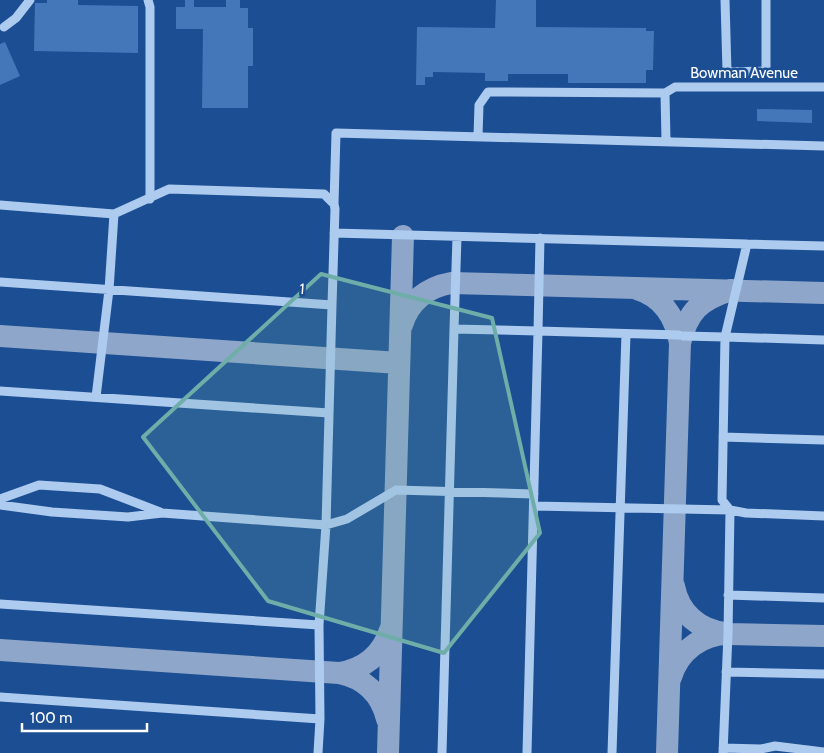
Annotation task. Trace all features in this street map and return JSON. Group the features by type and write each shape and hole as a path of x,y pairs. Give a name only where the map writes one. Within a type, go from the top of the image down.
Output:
{"lane":[{"path":"4,27 16,18 30,0"},
{"path":"148,0 150,7 150,199"},
{"path":"725,0 726,72 766,71 766,0"},
{"name":"Bowman Avenue","path":"478,136 479,105 488,92 665,93 675,87 824,87"},
{"path":"665,93 666,141"},
{"path":"318,753 320,719 319,625 326,524 336,133 824,146"},
{"path":"0,205 114,214 169,190 324,194 334,204"},
{"path":"96,397 109,290 114,214"},
{"path":"334,233 824,246"},
{"path":"442,753 457,237"},
{"path":"527,753 540,238"},
{"path":"748,244 725,337 722,500 730,510 723,751 788,746 824,752"},
{"name":"1","path":"0,282 332,305"},
{"path":"454,329 824,340"},
{"path":"612,753 626,334"},
{"path":"0,390 329,413"},
{"path":"724,437 824,440"},
{"path":"0,499 39,485 100,489 162,513"},
{"path":"0,505 52,512 128,517 162,513 326,524 347,519 396,490 534,494"},
{"path":"534,506 730,510 746,513 824,516"},
{"path":"728,595 824,598"},
{"path":"0,604 319,625"},
{"path":"726,672 824,674"},
{"path":"0,697 320,719"}],"highlighted area":[{"path":"321,274 492,318 540,533 444,653 268,601 143,437"}],"building":[{"path":"47,0 78,0 78,5 138,6 138,53 34,51 35,3 47,3"},
{"path":"185,0 194,0 194,7 226,7 226,0 240,0 240,8 248,8 248,28 253,28 253,66 248,66 248,108 202,108 203,29 176,29 176,7 185,7"},
{"path":"496,0 536,0 536,27 646,28 646,31 654,31 653,70 646,70 646,83 568,83 568,74 508,74 508,81 485,81 485,73 433,72 433,77 425,77 425,85 416,85 417,27 495,28"},
{"path":"5,42 20,76 0,85 0,44"},
{"path":"757,109 812,110 812,123 757,121"}],"taxiway":[{"path":"388,753 403,236"},
{"path":"402,325 409,309 420,296 435,288 451,283 824,293"},
{"path":"637,289 654,297 666,309 675,325 680,343"},
{"path":"667,753 680,343 687,323 697,308 711,298 731,290"},
{"path":"0,336 399,363"},
{"path":"674,586 685,612 699,624 725,633"},
{"path":"339,673 356,668 377,654 387,639 390,630"},
{"path":"671,677 680,659 686,652 709,637 728,634 824,636"},
{"path":"0,650 339,673 348,675 370,688 380,702 387,719"}]}
